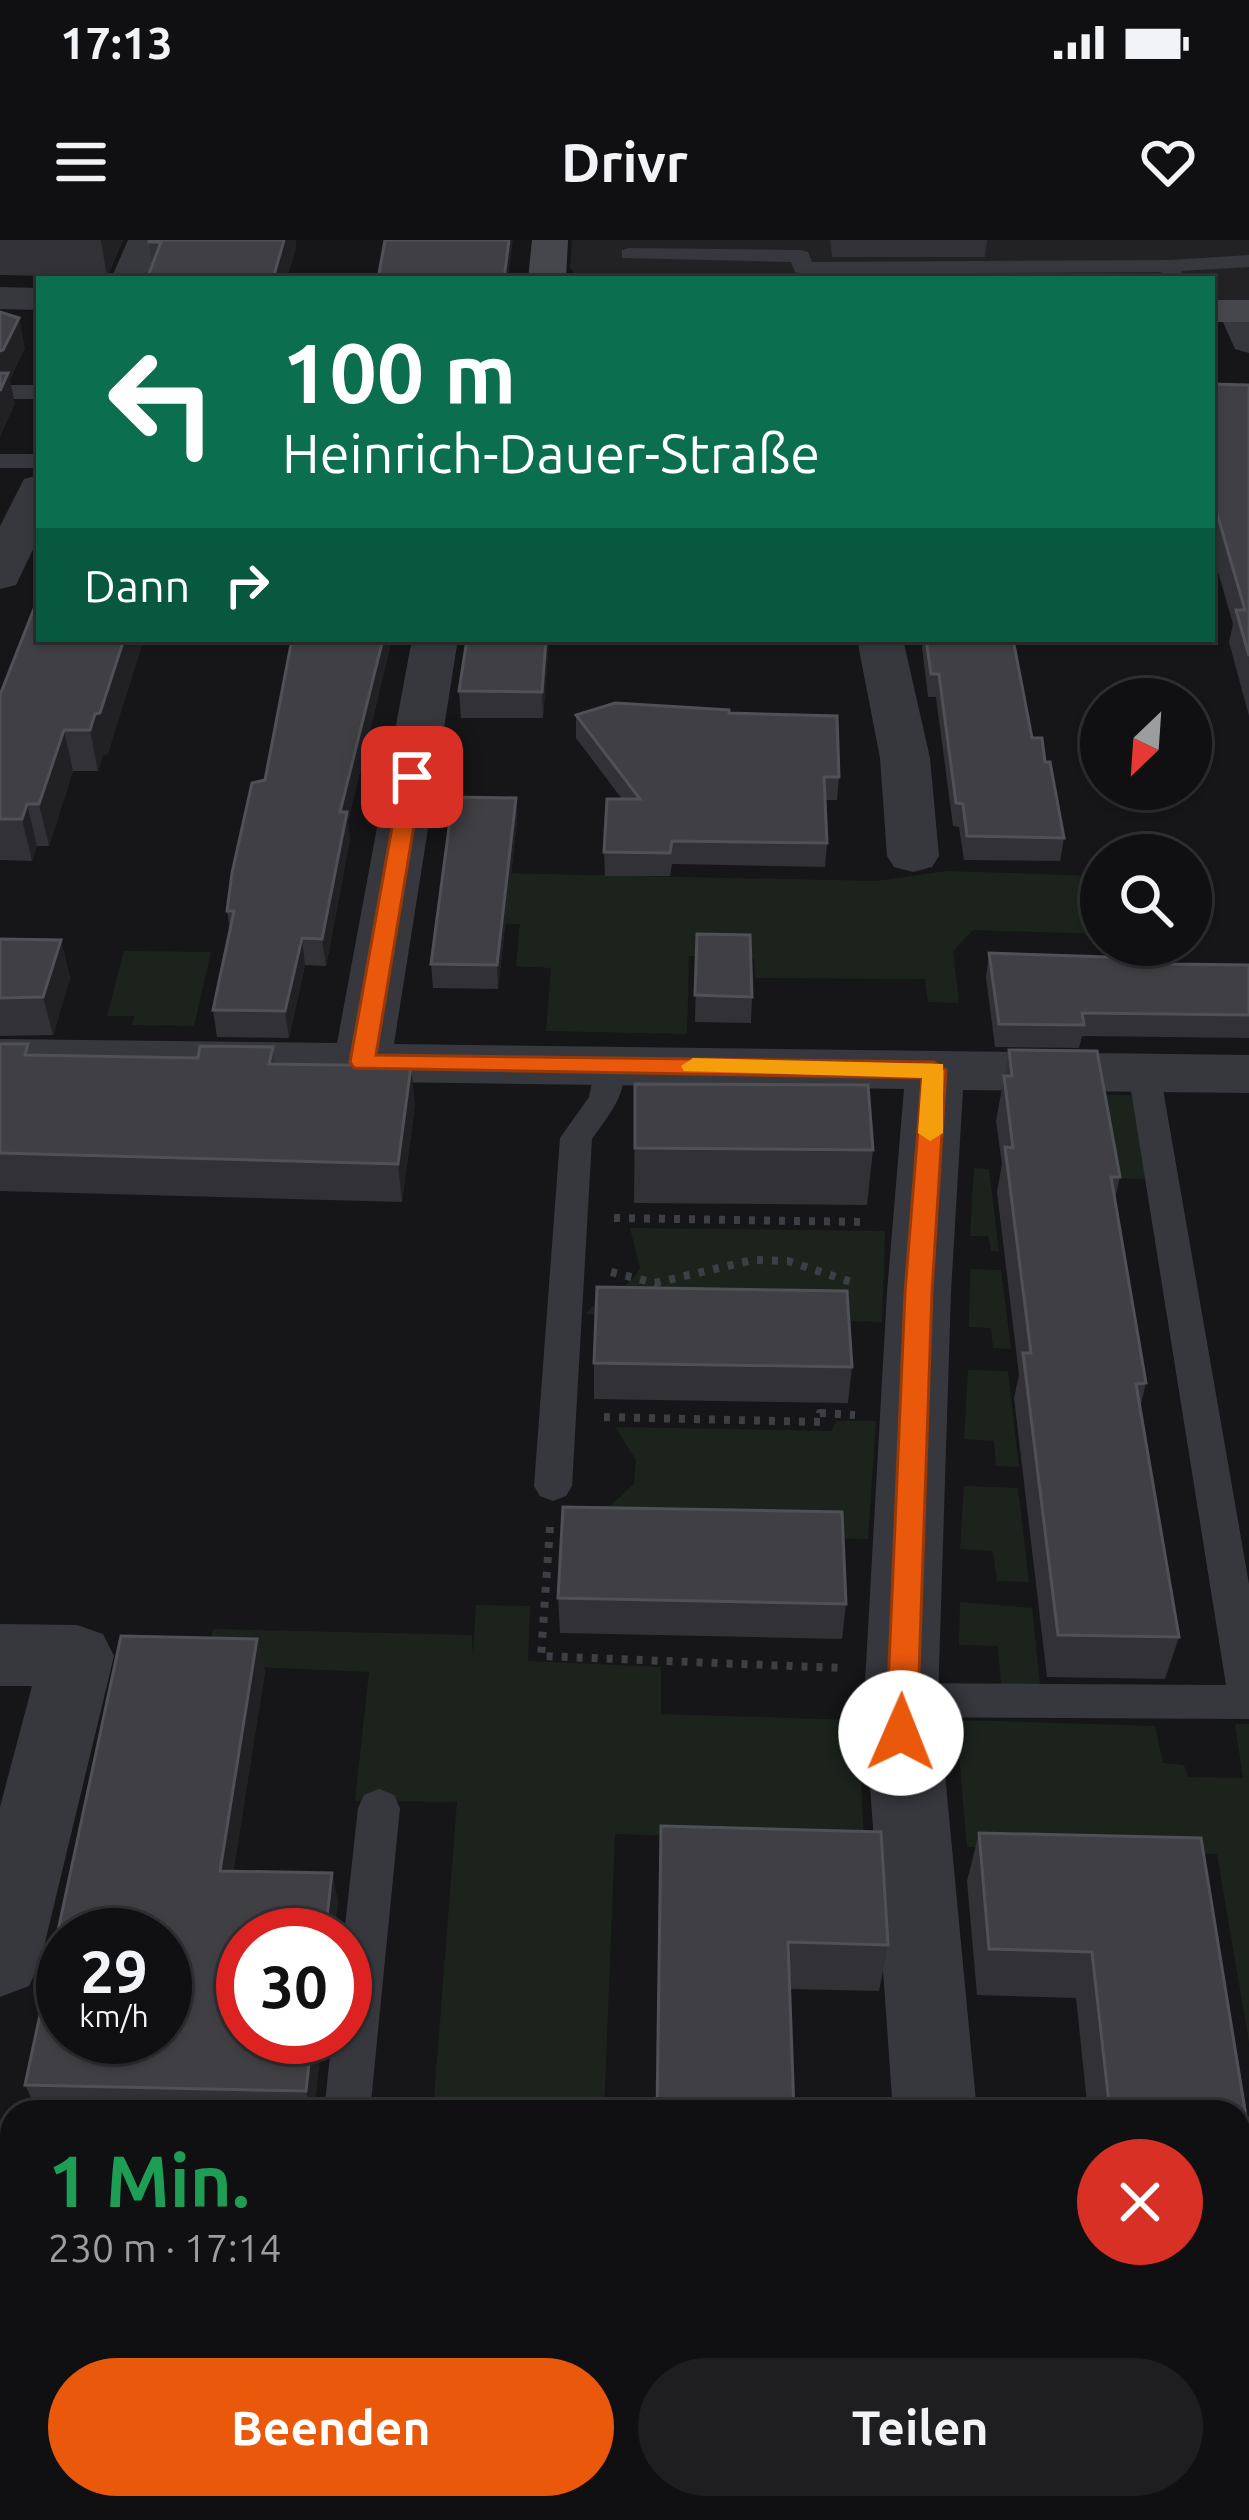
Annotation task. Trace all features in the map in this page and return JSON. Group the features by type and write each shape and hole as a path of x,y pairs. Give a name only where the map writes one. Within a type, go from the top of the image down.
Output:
{"street":[{"path":"131,276 146,240"},
{"path":"547,276 550,240"},
{"path":"0,298 36,299"},
{"path":"0,575 36,495"},
{"path":"362,1062 434,642"},
{"path":"881,642 905,758 914,856"},
{"path":"0,1058 1249,1074"},
{"path":"934,1070 902,1685 934,2100"},
{"path":"0,1654 77,1656 0,1959"}],"lane":[{"path":"994,240 999,269"},
{"path":"628,254 801,248 802,268 999,269 1058,263 1172,272 1207,267 1208,251 1249,262"},
{"path":"0,392 36,392"},
{"path":"0,460 36,461"},
{"path":"554,1486 576,1138 605,1098 608,1064"},
{"path":"902,1685 1249,1701 1144,1072"},
{"path":"348,2100 380,1808"}],"path":[{"path":"572,1217 921,1257"},
{"path":"568,1262 655,1282 678,1281 753,1259 788,1261 862,1286 921,1257"},
{"path":"558,1416 820,1422 820,1413 916,1417"},
{"path":"554,1486 541,1656 902,1685"}],"shaded area":[{"path":"572,240 1249,240 1249,301 1215,301 1215,276 577,276 570,268"},
{"path":"947,871 1080,875 1080,933 973,930 953,951 959,1003 928,1002 925,979 755,978 754,958 689,956 687,1034 546,1031 551,968 516,966 520,924 439,922 446,872 877,881"},
{"path":"124,951 211,952 194,1026 132,1025 134,1016 107,1016"},
{"path":"1093,1095 1135,1095 1148,1179 1106,1178"},
{"path":"974,1168 989,1169 999,1252 991,1251 988,1236 970,1236"},
{"path":"630,1228 885,1231 882,1322 586,1314 628,1283 640,1268"},
{"path":"970,1269 1001,1270 1011,1349 993,1348 991,1328 969,1327"},
{"path":"968,1370 1008,1371 1019,1467 996,1466 994,1441 964,1439"},
{"path":"836,1421 876,1421 868,1539 574,1532 578,1511 611,1505 634,1484 636,1460 615,1427 831,1431"},
{"path":"964,1486 1018,1488 1029,1582 997,1581 993,1551 960,1549"},
{"path":"960,1602 1032,1608 1040,1685 1001,1684 998,1646 959,1645"},
{"path":"476,1605 530,1606 528,1661 661,1667 661,1714 858,1720 864,1841 615,1834 604,2100 434,2100 457,1802 355,1801 369,1672 206,1665 213,1629 472,1635 473,1659"},
{"path":"956,1720 1155,1726 1163,1763 1184,1765 1188,1777 1243,1778 1235,1724 1249,1724 1249,2042 1217,1854 967,1847"}],"building":[{"path":"284,240 274,276 148,276 161,242 149,242"},
{"path":"385,240 509,240 504,276 379,276"},
{"path":"0,312 19,318 0,351"},
{"path":"1215,384 1249,385 1249,656 1236,610 1245,610 1215,506"},
{"path":"36,604 36,642 123,642 100,713 95,714 90,730 64,730 39,804 27,804 22,819 0,819 0,695"},
{"path":"291,642 382,642 340,812 347,812 322,939 302,938 285,1011 213,1010 234,911 227,911 232,873 252,783 265,780"},
{"path":"467,642 546,642 542,692 459,691"},
{"path":"926,642 1014,642 1032,738 1042,738 1045,762 1050,762 1064,838 967,836 963,804 956,803 939,674 931,674"},
{"path":"615,703 837,716 839,777 824,777 827,843 672,841 670,853 604,852 607,799 640,799 576,715"},
{"path":"453,797 516,798 497,965 431,964"},
{"path":"697,934 750,935 752,997 695,995"},
{"path":"0,939 61,940 43,997 0,998"},
{"path":"989,953 1080,956 1080,966 1249,965 1249,1015 1082,1013 1084,1025 999,1024"},
{"path":"0,1044 28,1044 25,1055 198,1058 200,1046 273,1047 269,1064 411,1066 398,1164 0,1153"},
{"path":"1009,1050 1097,1051 1120,1177 1111,1177 1146,1383 1136,1384 1179,1637 1058,1635 1023,1353 1031,1353 1005,1147 1013,1148 1004,1076 1012,1076"},
{"path":"635,1084 868,1085 873,1150 635,1148"},
{"path":"597,1287 847,1291 852,1367 594,1363"},
{"path":"563,1507 842,1512 846,1604 558,1598"},
{"path":"121,1636 257,1639 220,1871 332,1873 328,1908 216,1908 216,2064 309,2064 306,2091 25,2085 36,2034 36,2064 192,2064 192,1908 63,1908"},
{"path":"661,1826 881,1832 888,1945 788,1942 794,2100 657,2100"},
{"path":"979,1833 1201,1838 1243,2100 1109,2100 1092,1952 989,1949"}],"slow traffic":[{"path":"693,1066 934,1070 930,1133"}],"route":[{"path":"412,777 362,1062 934,1070 919,1292 901,1733"}]}
